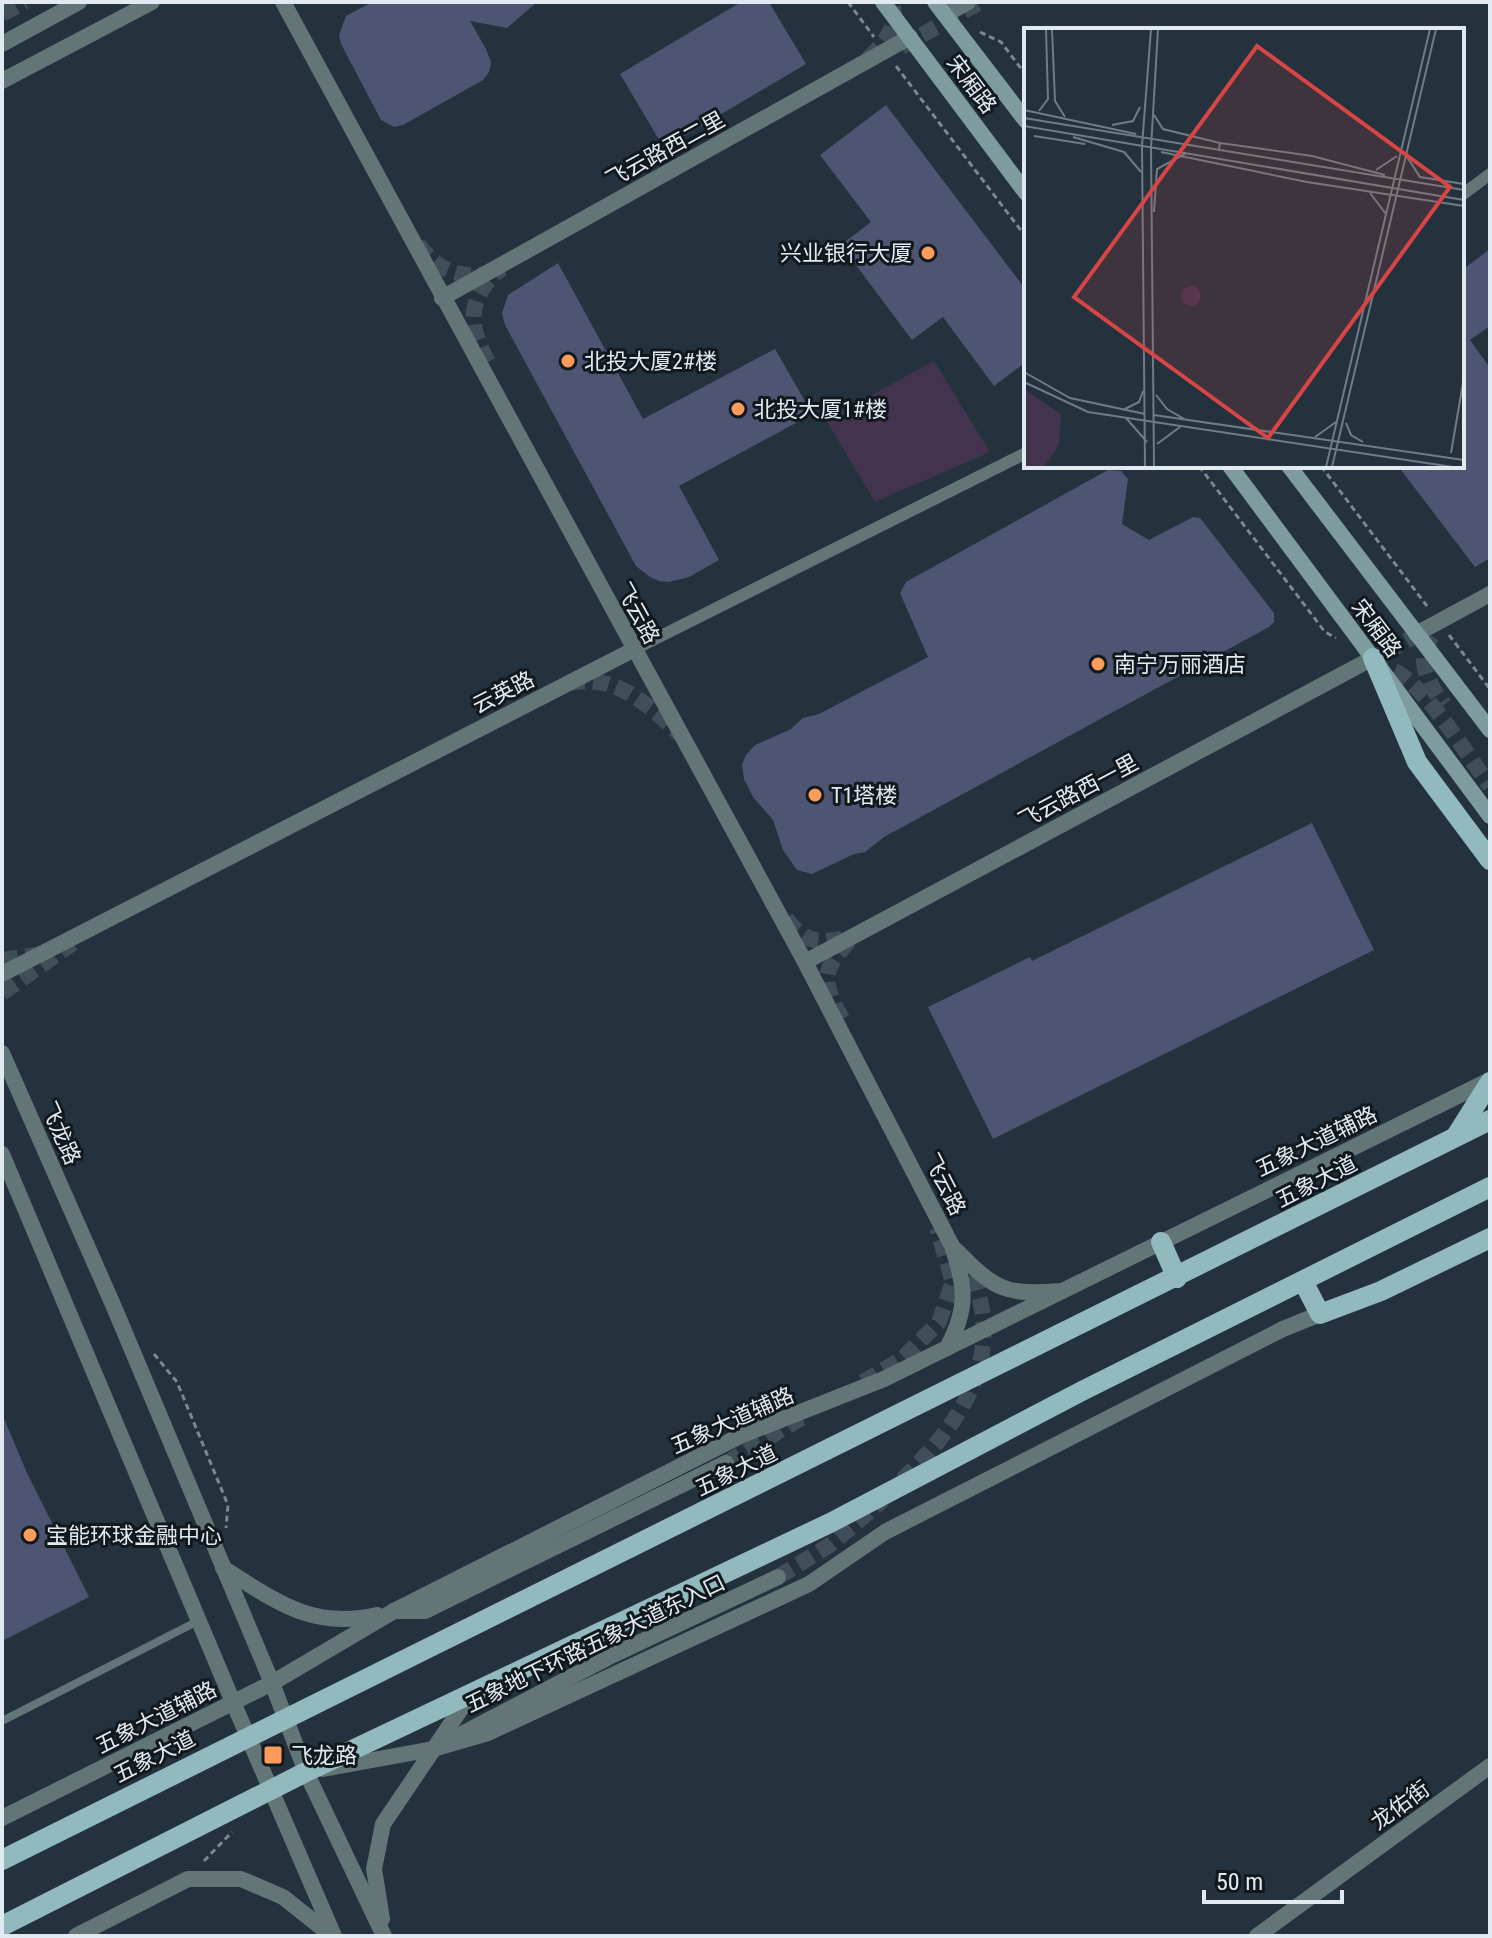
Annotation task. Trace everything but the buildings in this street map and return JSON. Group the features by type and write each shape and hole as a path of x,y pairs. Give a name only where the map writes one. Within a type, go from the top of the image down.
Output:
{"main road":[{"name":"宋厢路","path":"883,2 1024,190"},
{"name":"宋厢路","path":"940,8 1024,118"},
{"name":"宋厢路","path":"1231,468 1490,816"},
{"name":"宋厢路","path":"1291,468 1490,730"},
{"path":"1373,658 1417,762 1490,860"},
{"path":"1455,1137 1490,1081"},
{"name":"五象大道","path":"2,1860 1490,1120"},
{"path":"2,1926 306,1772 830,1523 1082,1391 1490,1187"},
{"path":"1303,1281 1320,1314 1381,1291 1490,1238"},
{"path":"1161,1242 1177,1278"}],"street":[{"path":"2,44 79,2"},
{"path":"2,81 152,2"},
{"name":"飞云路","path":"283,2 805,962 952,1246 962,1275 963,1295 960,1323 947,1348"},
{"path":"940,8 968,2"},
{"name":"飞云路西二里","path":"442,298 910,37"},
{"path":"1464,194 1490,174"},
{"name":"云英路","path":"2,974 633,650 1024,454"},
{"path":"1416,634 1490,594"},
{"name":"飞云路西一里","path":"805,962 1373,658"},
{"name":"飞龙路","path":"2,1053 114,1307 272,1683 306,1772 384,1936"},
{"name":"五象大道辅路","path":"2,1818 272,1683 394,1611 740,1436 884,1379 1490,1081"},
{"path":"2,1154 333,1936"},
{"name":"飞云路","path":"952,1246 994,1285 1024,1294 1062,1291"},
{"path":"306,1772 433,1749 488,1733 809,1584 885,1532 1283,1329 1320,1314"},
{"path":"223,1568 279,1603 315,1618 355,1620 394,1611 425,1611 726,1463"},
{"name":"五象地下环路五象大道东入口","path":"433,1749 613,1655 778,1577"},
{"path":"384,1936 374,1869 383,1824 472,1693"},
{"name":"龙佑街","path":"1257,1936 1490,1766"},
{"path":"76,1936 188,1879 241,1879 283,1897 333,1936"}],"lane":[{"path":"2,1721 200,1620"}],"path":[{"path":"848,2 1024,234"},
{"path":"973,29 1001,42 1024,72"},
{"path":"1201,468 1325,632 1337,638"},
{"path":"1323,468 1490,689"},
{"path":"150,1350 177,1382 228,1505 225,1536"}],"shaded area":[{"path":"934,361 990,452 875,502 826,420"}],"tunnel":[{"path":"2,14 25,2"},
{"path":"901,47 980,2"},
{"path":"868,59 891,30 893,7"},
{"path":"418,244 432,260 448,270 466,275 486,274"},
{"path":"488,362 475,333 475,304 485,285 503,268"},
{"path":"1364,664 1428,629"},
{"path":"1432,636 1424,654 1424,663 1429,680 1444,705"},
{"path":"1371,667 1395,671 1420,692 1490,786"},
{"path":"569,683 586,681 616,687 643,702 680,734"},
{"path":"786,919 799,933 818,941 845,938"},
{"path":"842,1019 830,994 827,976 834,959 851,939"},
{"path":"2,993 73,943"},
{"path":"2,960 36,955"},
{"path":"863,1382 902,1359 939,1322 953,1282 937,1228"},
{"path":"902,1480 946,1431 963,1406 975,1379 982,1351 983,1321 977,1290 964,1257"},
{"path":"726,1463 808,1414"},
{"path":"778,1577 830,1545 883,1500"}],"place":[{"name":"兴业银行大厦","path":"928,253"},
{"name":"北投大厦2#楼","path":"568,361"},
{"name":"北投大厦1#楼","path":"738,409"},
{"name":"南宁万丽酒店","path":"1098,664"},
{"name":"T1塔楼","path":"815,795"},
{"name":"宝能环球金融中心","path":"30,1535"},
{"name":"飞龙路","path":"273,1755"}]}
